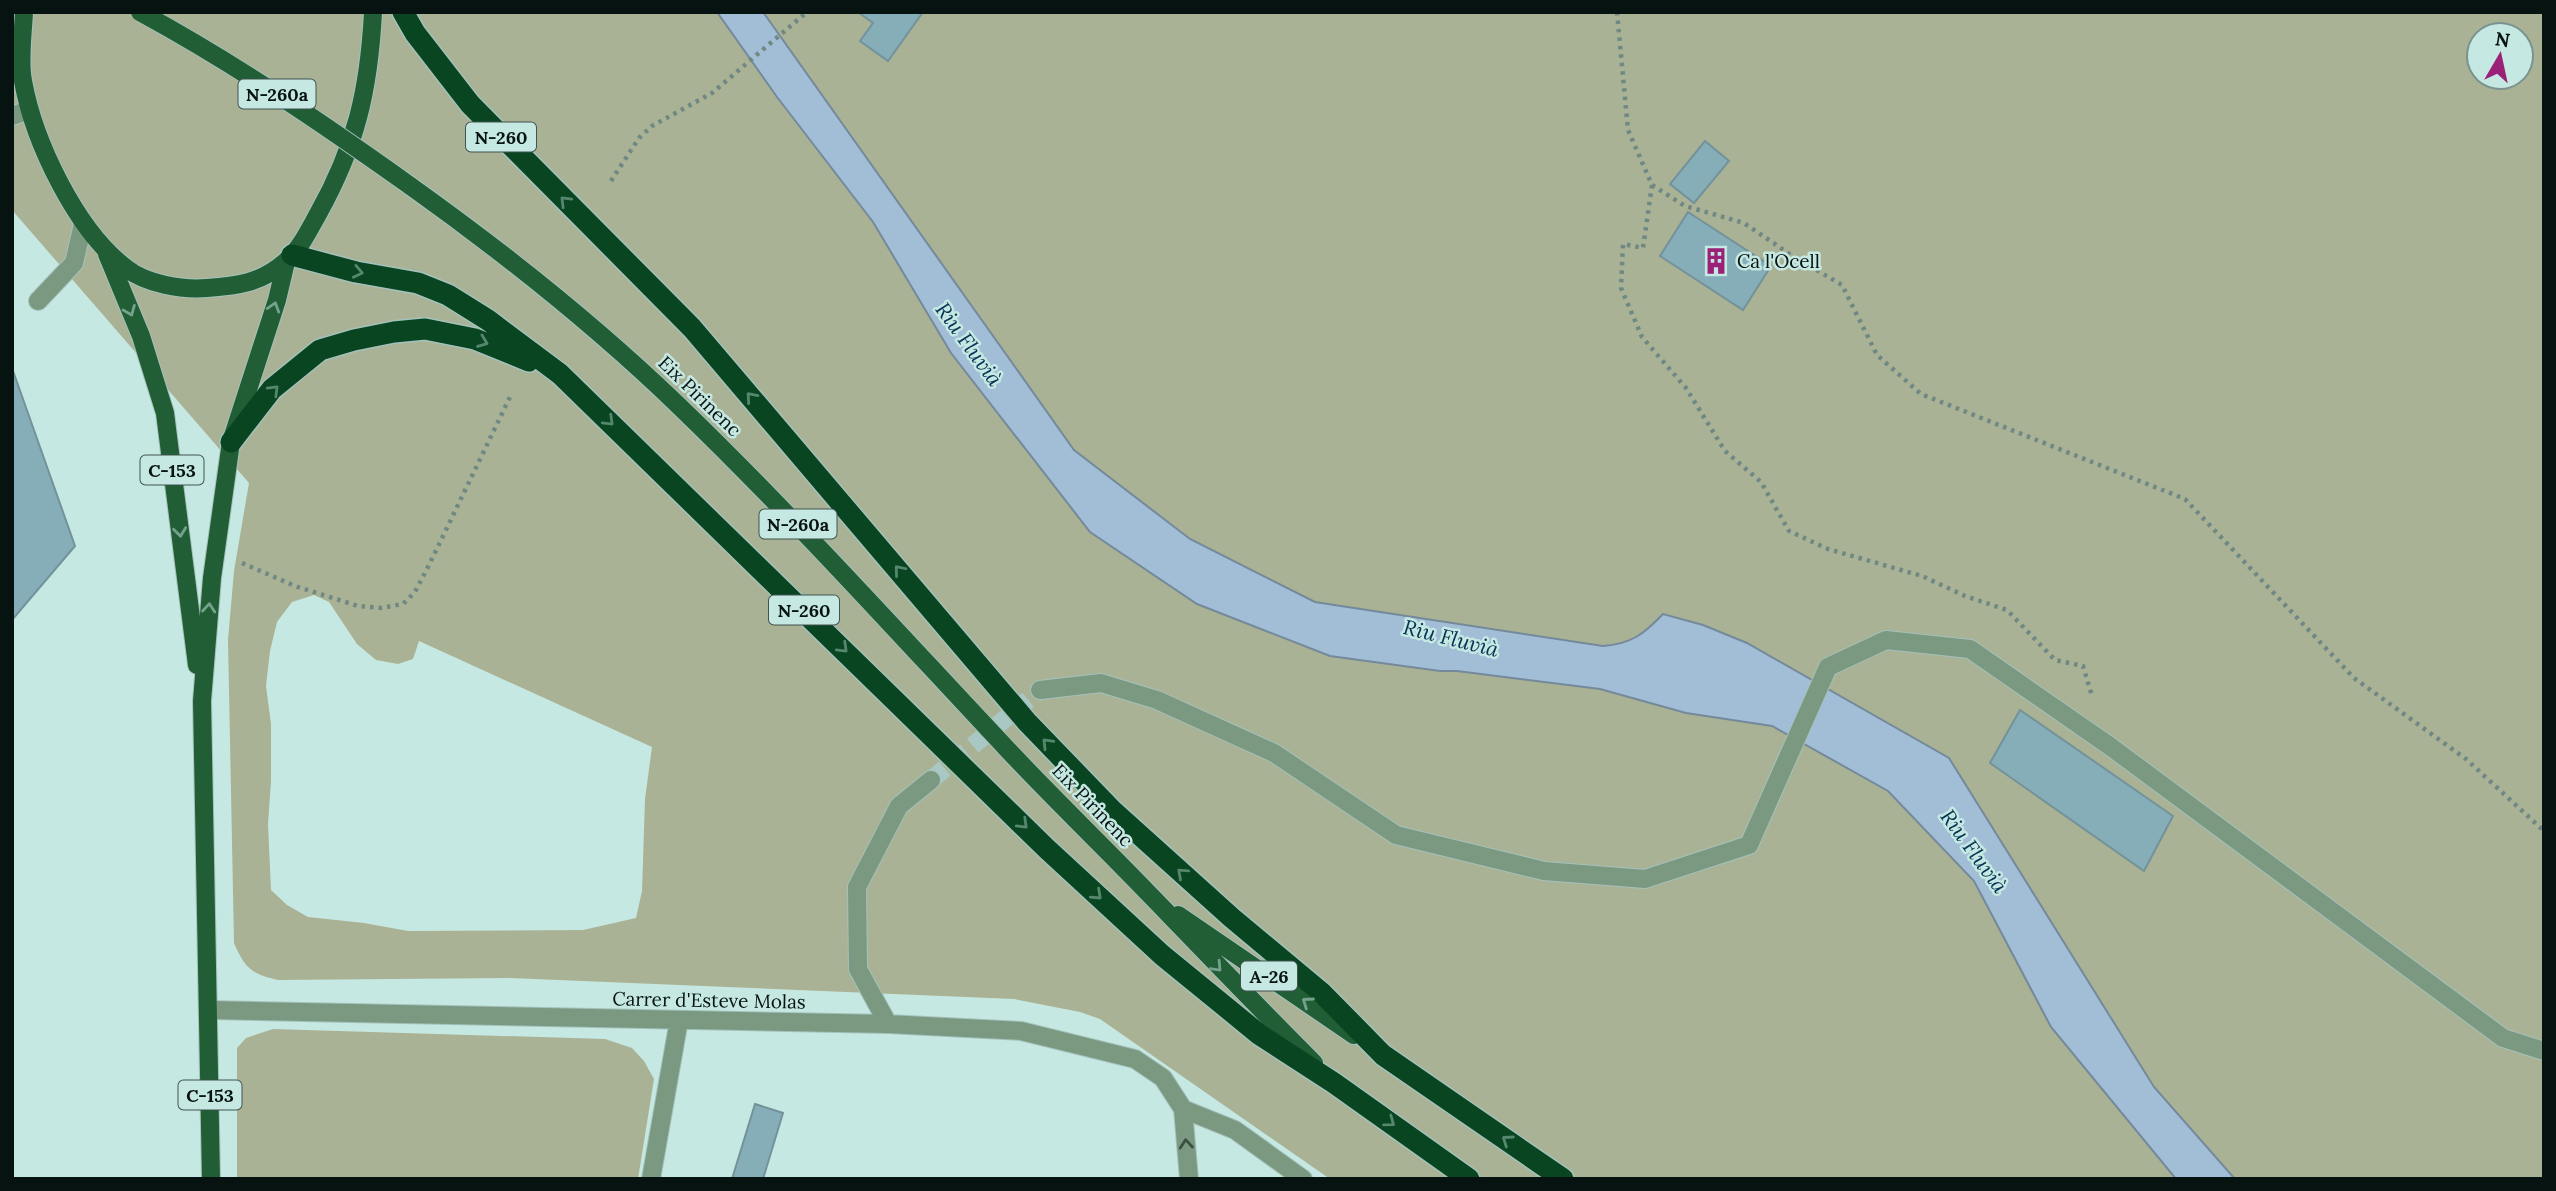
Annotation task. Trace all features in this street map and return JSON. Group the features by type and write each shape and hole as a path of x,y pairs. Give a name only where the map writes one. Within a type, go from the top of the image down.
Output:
{"highway":[{"name":"N-260","path":"403,12 415,33 470,104 692,328 1027,722 1112,810 1322,993 1383,1055"},
{"name":"N-260","path":"289,259 418,283 448,295 488,320 560,373 1047,849 1162,955 1260,1035 1335,1083"},
{"path":"231,442 272,389 320,350 354,340 394,332 425,330 475,339 560,373"},
{"name":"Eix Pirinenc","path":"1383,1055 1563,1179"},
{"name":"Eix Pirinenc","path":"1335,1083 1469,1179"}],"main road":[{"path":"24,12 17,74 21,113 44,149 83,223 127,269 150,281 194,289 228,287 258,280 289,259 329,195 356,130 371,47 373,12"},
{"name":"Eix Pirinenc","path":"140,12 306,113 463,223 545,289 678,404 808,534 1057,802 1225,975 1335,1083"},
{"name":"C-153","path":"105,248 141,336 165,413 202,701 211,1179"},
{"name":"C-153","path":"202,701 215,551 231,442 289,259"},
{"name":"Eix Pirinenc","path":"1154,899 1383,1055"}],"street":[{"path":"38,300 74,263 83,223"},
{"path":"1040,690 1101,683 1157,700 1273,753 1396,835 1544,871 1645,879 1749,845 1828,667 1886,640 1970,649 2110,747 2503,1038 2544,1051"},
{"path":"888,1024 858,969 857,887 898,806 930,780"},
{"name":"Carrer d'Esteve Molas","path":"209,1010 888,1024 1021,1031 1135,1059 1163,1078 1183,1109"},
{"path":"651,1179 679,1020"},
{"path":"1189,1179 1183,1109 1235,1130 1303,1179"}],"path":[{"path":"611,181 639,138 652,126 712,93 807,12"},
{"path":"1617,12 1628,130 1652,185 1643,248 1623,244 1621,288 1642,337 1686,388 1725,450 1761,482 1788,531 1828,549 1922,576 1965,596 2007,610 2055,660 2083,666 2091,695 2098,702"},
{"path":"1652,185 1685,206 1744,223 1842,285 1877,355 1921,394 2185,499 2354,678 2466,759 2544,831"},
{"path":"215,551 295,586 358,606 381,608 403,604 415,592 430,563 510,397"}],"green space":[{"path":"12,12 2544,12 2544,1179 1330,1179 1100,1019 1080,1012 1014,999 510,978 278,980 261,975 250,969 234,943 228,640 234,571 249,483 12,210","holes":["314,595 329,602 357,644 376,660 398,664 413,659 419,641 652,747 645,799 642,891 636,918 583,930 408,931 308,917 287,905 271,890 268,824 271,724 266,686 270,651 277,622 292,602"]},
{"path":"273,1029 605,1039 632,1048 644,1061 654,1079 638,1179 237,1179 237,1048 246,1038"}],"water":[{"name":"Riu Fluvià","path":"717,12 763,12 1074,450 1190,539 1315,602 1603,646 1622,643 1636,637 1663,614 1703,625 1747,643 1949,758 2154,1087 2235,1179 2176,1179 2051,1027 1974,881 1888,791 1772,726 1686,713 1600,689 1330,656 1197,604 1090,532 951,353 873,222 777,97"}],"building":[{"path":"858,12 923,12 888,61 860,41 873,23"},
{"path":"1705,141 1729,161 1694,203 1670,184"},
{"name":"Ca l'Ocell","path":"1688,212 1771,266 1743,310 1660,256"},
{"path":"12,368 75,546 12,620"},
{"path":"2020,710 2173,816 2144,871 1990,763"},
{"path":"755,1104 783,1113 763,1179 732,1179"}],"tunnel":[{"path":"931,780 1040,690"}],"place":[{"name":"Ca l'Ocell","path":"1716,261"}]}
